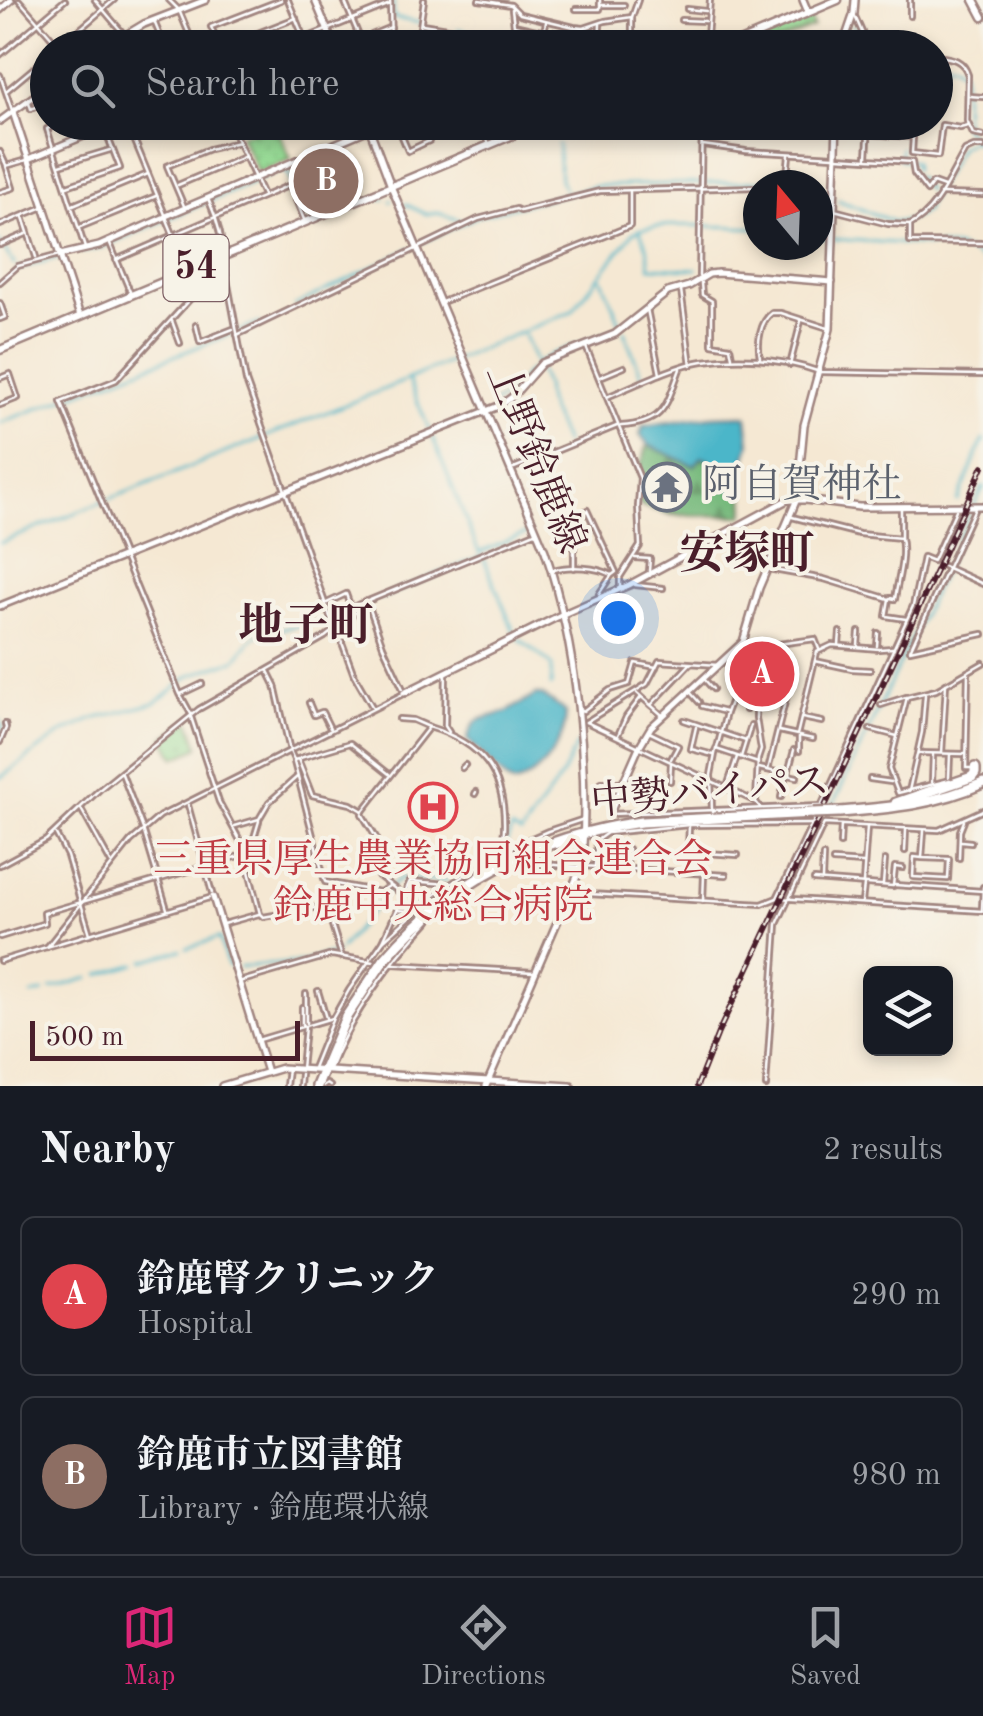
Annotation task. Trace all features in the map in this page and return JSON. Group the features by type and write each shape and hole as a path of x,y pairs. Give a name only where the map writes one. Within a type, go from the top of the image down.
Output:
{"highway":[{"path":"884,807 972,777 978,767"},
{"name":"中勢バイパス","path":"865,810 983,783"},
{"name":"中勢バイパス","path":"320,1086 321,1070 346,1017 380,964 448,898 496,867 539,847 612,827 658,820 816,815 913,805 983,783"}],"main road":[{"path":"766,30 838,0"},
{"path":"974,0 983,16"},
{"name":"54","path":"0,350 501,140"}],"street":[{"path":"0,10 11,0"},
{"path":"19,0 45,30"},
{"path":"95,0 121,30"},
{"path":"79,30 114,0"},
{"path":"176,0 170,2 179,10 188,30"},
{"path":"132,30 206,0"},
{"path":"213,30 211,26 281,0"},
{"path":"288,0 301,30"},
{"path":"315,0 328,30 390,2 391,27 384,30"},
{"path":"344,0 357,30"},
{"path":"419,30 424,0"},
{"path":"479,0 581,28 632,17"},
{"path":"515,0 514,25 535,30"},
{"path":"631,30 638,0"},
{"path":"706,30 710,0"},
{"path":"803,0 808,12"},
{"path":"848,30 855,0"},
{"path":"910,0 910,16"},
{"path":"0,55 61,1"},
{"path":"576,9 600,9 600,2 624,5"},
{"path":"688,9 708,11"},
{"path":"852,17 859,30"},
{"path":"265,30 296,18"},
{"path":"153,20 157,30"},
{"path":"681,20 707,21"},
{"path":"544,30 546,21"},
{"path":"420,23 459,30"},
{"path":"600,23 600,30"},
{"path":"953,58 968,73 965,127"},
{"path":"6,92 30,71"},
{"path":"0,75 80,316"},
{"path":"968,96 983,97"},
{"path":"0,121 28,100 30,106"},
{"path":"834,207 888,224 910,225 926,216 965,152 980,146 981,136 965,127 953,126"},
{"path":"50,140 86,249"},
{"path":"6,166 72,140"},
{"path":"109,140 124,176"},
{"path":"134,140 174,235"},
{"path":"0,282 18,266 110,243 340,140"},
{"name":"上野鈴鹿線","path":"374,140 551,570 583,722 582,866 487,1083"},
{"path":"404,140 408,150 428,140"},
{"path":"487,140 489,145"},
{"path":"698,281 702,140"},
{"path":"712,811 716,749 740,681 767,569 797,499 803,432 830,328 836,140"},
{"path":"867,158 868,140"},
{"path":"913,140 912,152 938,156 939,140"},
{"path":"185,208 168,166 210,148 239,142 263,196"},
{"path":"702,144 746,151 912,162 914,174 927,191 936,182 943,186"},
{"path":"59,166 112,148"},
{"path":"0,152 13,188 0,192"},
{"path":"788,170 789,153"},
{"path":"176,186 245,156"},
{"path":"66,186 120,168"},
{"path":"72,205 148,174"},
{"path":"196,325 200,342 237,332 478,219 516,209 591,192 701,184 743,186"},
{"path":"116,260 290,186 305,222"},
{"path":"440,302 630,226 630,190"},
{"path":"940,194 983,195"},
{"path":"78,227 157,195"},
{"path":"209,200 216,217 246,382 336,629 373,709"},
{"path":"0,225 44,207"},
{"path":"22,216 36,260"},
{"path":"910,225 910,242 983,243"},
{"path":"0,245 28,234"},
{"path":"110,243 131,295"},
{"path":"224,257 117,380 61,402 191,715 219,802 247,854 260,914"},
{"path":"0,606 486,411 512,398 542,362 615,334 668,292 709,274 832,282"},
{"path":"698,281 702,283 702,295 712,301 712,344 730,347 733,360"},
{"path":"682,288 691,365"},
{"path":"0,303 4,317 0,319"},
{"path":"646,309 660,376"},
{"path":"760,358 758,350 768,315 776,312 830,328"},
{"path":"790,364 801,319"},
{"path":"172,320 180,343"},
{"path":"585,345 640,478 640,546 620,577 620,589"},
{"path":"606,397 702,361 760,358 820,372 983,375"},
{"path":"598,377 624,367"},
{"path":"510,470 619,426 638,426 659,415 680,368"},
{"path":"0,378 10,374 18,398 0,404"},
{"path":"47,947 144,828 167,812 446,671 620,589 776,505 797,499 859,507 977,506 910,650 983,634"},
{"path":"767,569 824,579 894,599 902,560 901,506"},
{"path":"777,898 895,648 913,606 923,558 935,562 958,506"},
{"path":"562,539 588,510 616,572 604,585 600,598"},
{"path":"790,516 858,534 901,538"},
{"path":"574,568 580,520"},
{"path":"326,603 346,594 351,608 537,532"},
{"path":"634,558 650,559 650,573"},
{"path":"946,567 983,584"},
{"path":"551,570 574,568 612,575"},
{"path":"629,584 662,588"},
{"path":"888,599 886,616 907,619"},
{"path":"0,865 56,833 121,772 191,715 336,629 366,602"},
{"path":"366,602 404,693"},
{"path":"839,646 840,632"},
{"path":"858,647 859,632"},
{"path":"876,649 878,633"},
{"path":"816,815 760,807 610,813 648,732 718,666 747,648 815,639 820,650"},
{"path":"781,797 796,751 815,655 832,645 895,648"},
{"path":"747,648 757,675 760,747 756,802"},
{"path":"814,660 870,670"},
{"path":"583,722 647,684 662,661 718,666"},
{"path":"652,705 691,662"},
{"path":"579,712 610,690 629,684 635,663 658,668"},
{"path":"881,706 925,694 983,663"},
{"path":"968,670 966,768 978,767"},
{"path":"268,671 290,751 314,796 362,810 377,839 376,871 403,895"},
{"path":"446,671 444,726 476,752 499,781 504,831 499,852"},
{"path":"704,678 714,689"},
{"path":"942,754 946,683"},
{"path":"180,695 202,684"},
{"path":"689,691 701,704 726,713"},
{"path":"636,692 662,715"},
{"path":"768,770 787,694"},
{"path":"908,791 922,732 925,694"},
{"path":"617,737 626,716 642,696"},
{"path":"746,710 748,696 756,696"},
{"path":"907,696 889,769 898,793 962,779 963,771"},
{"path":"309,703 314,715 322,712 332,730"},
{"path":"800,717 822,722"},
{"path":"400,719 451,734"},
{"path":"684,720 746,741"},
{"path":"583,722 760,807"},
{"path":"0,742 5,724"},
{"path":"697,724 691,749 715,756"},
{"path":"727,789 751,726"},
{"path":"362,810 429,728"},
{"path":"870,729 897,736"},
{"path":"779,731 813,738"},
{"path":"648,732 678,746 670,762 670,781"},
{"path":"296,759 350,743 391,775"},
{"path":"753,745 760,747"},
{"path":"716,749 768,770 797,776"},
{"path":"916,752 966,754"},
{"path":"932,783 934,753"},
{"path":"949,780 950,754"},
{"path":"296,759 325,882 380,892 390,886"},
{"path":"121,772 144,828 168,910"},
{"path":"247,854 269,802 299,775"},
{"path":"870,779 892,782"},
{"path":"602,782 622,783"},
{"path":"187,802 267,1072"},
{"path":"81,808 112,864"},
{"path":"766,1086 777,924 824,824 939,830 983,810"},
{"path":"612,827 626,814"},
{"path":"594,866 596,844 603,835 633,829 816,815"},
{"path":"234,826 259,819"},
{"path":"383,941 448,884 499,852 583,819"},
{"path":"959,858 960,831 965,820"},
{"path":"840,844 842,824"},
{"path":"686,872 689,825"},
{"path":"862,904 867,826"},
{"path":"904,852 906,828"},
{"path":"922,858 924,829"},
{"path":"56,833 90,934"},
{"path":"321,1070 330,1025 348,990 441,908 493,873 584,837"},
{"path":"960,841 972,842"},
{"path":"519,844 539,847"},
{"path":"608,867 610,847"},
{"path":"627,869 628,849"},
{"path":"0,938 45,924 44,914 260,850"},
{"path":"688,852 738,855"},
{"path":"822,880 824,856"},
{"path":"914,857 922,858 950,859 948,880 913,877 914,857"},
{"path":"883,885 885,860"},
{"path":"518,861 726,874"},
{"path":"833,861 864,863"},
{"path":"894,885 895,867 904,868"},
{"path":"703,901 704,873"},
{"path":"321,1070 356,1015 380,964 383,941 410,880 448,884"},
{"path":"572,893 762,904 777,898 982,911 983,889 814,880"},
{"path":"0,961 213,897"},
{"path":"222,925 260,914 262,917 326,906 342,957"},
{"path":"441,908 448,913 468,914"},
{"path":"396,910 413,914"},
{"path":"240,982 332,955 380,964 536,972"},
{"path":"318,991 326,1020"},
{"path":"300,1086 306,994"},
{"path":"302,1008 305,1026"},
{"path":"258,1040 333,1018"},
{"path":"330,1025 333,1044"},
{"path":"286,1086 288,1068"},
{"path":"222,1086 288,1068 301,1072 321,1070 570,1086"},
{"path":"320,1086 330,1086"}],"green space":[{"path":"810,18 813,27 806,30 781,30"},
{"path":"242,140 282,140 291,159 258,173"},
{"path":"650,446 694,466 702,458 708,460 714,485 744,492 743,516 672,515 642,506 639,469"},
{"path":"187,721 199,747 175,758 164,738"}],"water":[{"path":"744,415 750,444 736,490 715,487 709,459 702,457 694,466 650,446 640,435 643,426"},
{"path":"536,695 566,712 565,723 551,756 515,784 468,740 469,734 478,720 506,712"}],"waterway":[{"path":"393,0 394,18 420,23"},
{"path":"853,25 855,30"},
{"path":"458,29 462,30"},
{"path":"838,200 894,222 912,219 927,209 960,147 974,139 964,128 963,71 953,63"},
{"path":"974,139 983,140"},
{"path":"558,144 560,180 565,189"},
{"path":"901,148 900,159 914,162 915,169"},
{"path":"82,252 100,248 282,170 287,172 305,215"},
{"path":"917,176 927,190"},
{"path":"422,242 478,216 596,186 743,182"},
{"path":"380,198 385,199"},
{"path":"405,204 426,214 438,213 462,221"},
{"path":"429,429 408,379 572,311 633,233 675,225 743,227"},
{"path":"639,229 650,267 697,269"},
{"path":"833,239 955,247 983,261"},
{"path":"2,246 15,265"},
{"path":"294,306 411,248"},
{"path":"18,269 60,257"},
{"path":"601,277 621,325"},
{"path":"642,310 660,295"},
{"path":"0,423 260,323"},
{"path":"535,365 550,355 616,330"},
{"path":"624,331 643,379"},
{"path":"523,333 535,362"},
{"path":"493,404 510,394 530,369"},
{"path":"538,369 565,444"},
{"path":"0,543 407,380"},
{"path":"433,438 479,553"},
{"path":"958,501 983,440"},
{"path":"831,809 983,487"},
{"path":"481,552 530,532"},
{"path":"380,598 480,557"},
{"path":"483,557 515,634"},
{"path":"333,619 352,611"},
{"path":"0,778 62,733 93,719 155,703 191,675 235,660 262,632 329,620"},
{"path":"519,639 550,663 551,686"},
{"path":"0,719 0,735"},
{"path":"574,751 577,745"},
{"path":"521,834 572,754"},
{"path":"505,845 512,829 519,833"},
{"path":"483,859 489,856"},
{"path":"393,884 401,878 446,881"},
{"path":"341,948 391,888"},
{"path":"187,948 219,938 231,966"},
{"path":"144,961 181,950"},
{"path":"240,967 302,962 337,952"},
{"path":"100,975 136,964"},
{"path":"51,989 89,978"},
{"path":"32,995 43,992"}],"railway":[{"path":"697,1086 718,1033 983,466"}],"place":[{"name":"鈴鹿市立図書館","path":"326,181"},
{"name":"阿自賀神社","path":"667,487"},
{"name":"鈴鹿腎クリニック","path":"762,674"},
{"name":"三重県厚生農業協同組合連合会 鈴鹿中央総合病院","path":"433,807"}],"district":[{"name":"安塚町","path":"747,556"},
{"name":"地子町","path":"306,628"}]}
